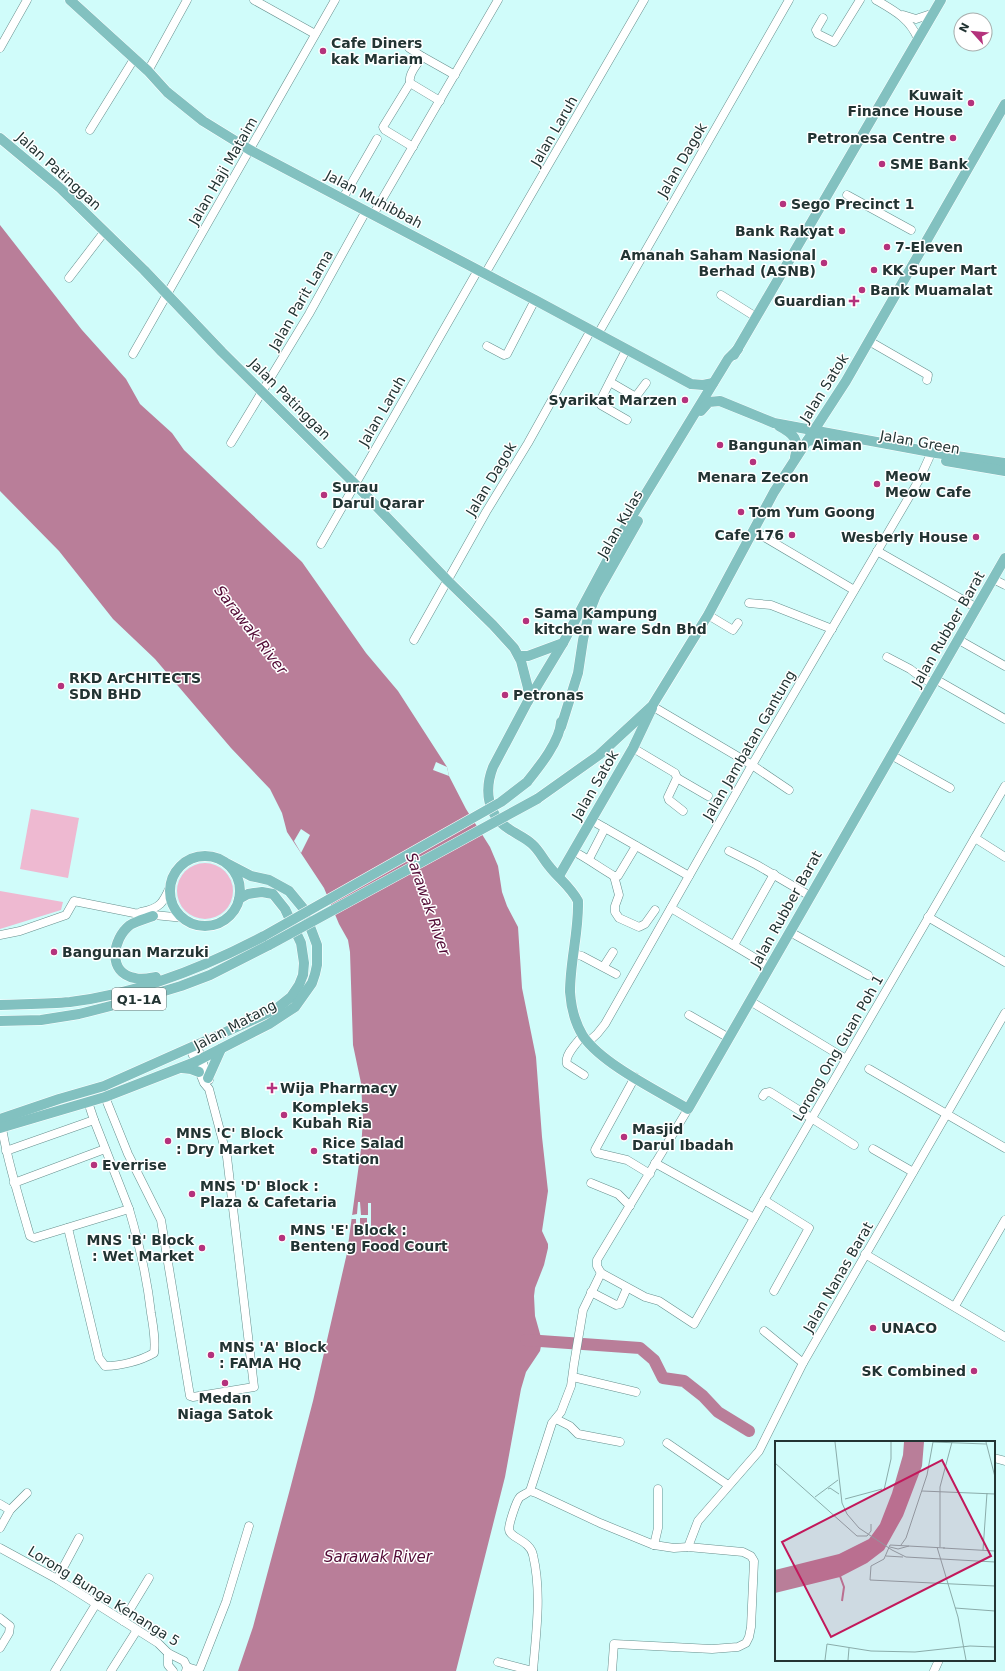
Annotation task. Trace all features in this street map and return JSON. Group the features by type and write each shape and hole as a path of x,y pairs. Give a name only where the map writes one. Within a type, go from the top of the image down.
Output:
{"main road":[{"name":"Jalan Muhibbah","path":"70,0 148,71 167,92 203,121 250,150 691,384 703,385 713,383"},
{"name":"Jalan Kulas","path":"585,1038 576,1023 570,992 578,900 575,894 550,867 531,843 502,825 493,815 489,801 488,779 492,767 528,701 563,643 624,531 738,349 941,0"},
{"name":"Jalan Satok","path":"559,876 633,748 648,718 652,706 708,615 774,492 846,381 1005,104"},
{"name":"Jalan Patinggan","path":"0,138 60,188 105,231 355,484 447,580 493,625 514,648 519,656 528,688 528,701"},
{"name":"Jalan Kulas","path":"179,973 227,955 264,936 501,802 527,782 546,756 561,727 578,673 584,633 589,612 596,595 701,408 713,383 728,359 738,349"},
{"path":"691,384 698,394 701,408 709,402 720,401 774,422 814,429"},
{"path":"774,422 789,432 795,439 798,448 794,460"},
{"name":"Jalan Green","path":"814,429 936,453 1005,463"},
{"name":"Jalan Green","path":"807,441 817,439 833,440 1005,472"},
{"name":"Jalan Rubber Barat","path":"688,1109 1005,558"},
{"name":"Jalan Kulas","path":"561,727 563,708 577,640 590,593"},
{"path":"519,656 528,656 563,643"},
{"name":"Jalan Satok","path":"0,1021 41,1020 79,1014 138,999 203,978 269,945 537,799 600,755 652,706"},
{"path":"210,856 222,860 228,864 236,874 240,892 239,899 233,912 222,921 216,924 204,925 184,918 178,913 172,903 170,892 171,885 176,871 185,862 191,859 210,856"},
{"name":"Jalan Matang","path":"199,1064 221,1049 269,1024 295,1007 312,983 317,965 317,945 314,935 303,908 297,899 289,891 269,880 251,876 228,864"},
{"name":"Jalan Matang","path":"1,1125 59,1099 104,1086 276,1009 291,998 303,975 304,963 301,943 285,909 273,894 262,892 254,893 248,894 239,899"},
{"path":"153,916 130,926 117,941 115,959 119,969 134,978 146,978 179,973"},
{"path":"0,1005 70,1002 111,994 157,982 179,973"},
{"path":"585,1038 598,1052 635,1077 688,1109"},
{"path":"208,1078 221,1049"},
{"path":"1,1125 105,1097 180,1068 191,1069 199,1064"}],"street":[{"path":"0,48 27,0"},
{"path":"148,71 188,0"},
{"path":"256,0 316,34"},
{"name":"Jalan Haji Mataim","path":"133,354 335,0"},
{"name":"Jalan Parit Lama","path":"231,443 370,213 413,147 498,0"},
{"name":"Jalan Laruh","path":"321,544 355,484 644,0"},
{"name":"Jalan Dagok","path":"414,640 447,580 789,0"},
{"path":"823,18 816,30 818,34 834,42 860,0"},
{"path":"876,0 901,14 916,19 934,13"},
{"path":"901,14 914,30 918,39"},
{"path":"409,48 455,75"},
{"path":"413,147 385,130 383,127 410,83 410,78 419,61 423,57"},
{"path":"90,130 134,59"},
{"path":"410,83 440,101"},
{"path":"343,198 377,139"},
{"path":"847,195 911,230"},
{"path":"69,278 105,231"},
{"path":"721,295 756,317"},
{"path":"487,346 504,355 507,354 535,300"},
{"path":"869,341 928,375 927,380"},
{"path":"626,350 600,401 601,405 627,420"},
{"path":"610,382 634,396 637,395 646,383"},
{"name":"Jalan Jambatan Gantung","path":"584,1075 566,1064 567,1057 585,1038 597,1034 605,1024 752,765 919,480 929,458"},
{"path":"754,531 854,590"},
{"path":"877,551 977,608"},
{"path":"993,579 1005,585"},
{"path":"749,603 770,605 832,630"},
{"path":"708,615 733,630 738,623"},
{"path":"959,640 1005,666"},
{"path":"887,656 910,669 922,678 934,681 1005,719"},
{"path":"652,706 752,765 789,790"},
{"path":"633,748 676,773 677,778 708,796"},
{"path":"891,755 950,788"},
{"path":"677,778 668,798 683,811"},
{"name":"Lorong Ong Guan Poh 1","path":"627,1288 645,1297 658,1301 694,1324 764,1200 1005,786"},
{"path":"590,820 689,876"},
{"path":"589,859 605,828"},
{"path":"975,838 1005,857"},
{"path":"614,876 618,876 636,846"},
{"path":"573,851 589,859 592,863 614,876 619,895 615,906 615,912 619,918 639,927 645,924 655,910"},
{"path":"729,851 774,874 810,896"},
{"path":"734,945 774,874"},
{"path":"134,913 152,910 160,906 171,885"},
{"path":"0,935 20,931 66,916 74,901 153,916 184,918"},
{"path":"671,908 770,967"},
{"path":"928,917 1005,962"},
{"path":"790,932 868,975"},
{"path":"604,966 613,952"},
{"path":"574,954 604,966 616,974"},
{"path":"750,1001 846,1059"},
{"name":"Jalan Nanas Barat","path":"688,1547 698,1521 759,1451 803,1364 1005,1013"},
{"path":"689,1015 729,1038"},
{"path":"193,1047 204,1083 209,1089"},
{"path":"105,1097 128,1154 161,1220 188,1392 190,1396 194,1397 254,1386 227,1157 209,1089 210,1082 199,1064"},
{"path":"869,1069 1005,1148"},
{"path":"635,1077 595,1150 597,1153 627,1160 650,1174"},
{"path":"763,1096 765,1093 770,1092 854,1145"},
{"path":"68,1228 102,1363 105,1366 114,1366 145,1358 154,1353 156,1341 142,1253 129,1209 88,1102"},
{"name":"Jalan Rubber Barat","path":"601,1273 597,1266 597,1260 688,1109"},
{"path":"6,1151 94,1120"},
{"path":"1,1125 14,1183 30,1236 34,1238 129,1209"},
{"path":"14,1183 105,1149"},
{"path":"873,1149 913,1172"},
{"path":"655,1163 754,1218"},
{"path":"591,1183 618,1194 630,1206"},
{"path":"764,1200 809,1228 774,1290"},
{"path":"955,1306 1005,1220"},
{"path":"865,1254 1005,1337"},
{"path":"498,1662 533,1671 538,1596 533,1556 531,1549 527,1544 511,1534 509,1528 518,1500 530,1491 552,1423 561,1412 571,1386 583,1310 591,1292 601,1273 627,1288 620,1304 616,1305 591,1292"},
{"path":"764,1331 803,1364"},
{"path":"573,1377 636,1392"},
{"path":"556,1419 570,1426 578,1434 620,1442"},
{"path":"667,1443 728,1485"},
{"path":"995,1458 1005,1461"},
{"path":"654,1545 658,1528 658,1489"},
{"path":"530,1491 600,1523 654,1545 674,1548 688,1547 743,1552 751,1556 754,1561 751,1627 746,1643 738,1647 712,1649 614,1644 612,1671"},
{"path":"0,1528 10,1510 27,1493"},
{"path":"0,1504 10,1510"},
{"path":"187,1669 197,1670 200,1668 226,1602 249,1526"},
{"path":"57,1579 79,1538"},
{"name":"Lorong Bunga Kenanga 5","path":"0,1548 57,1579 158,1643 168,1653 184,1662 187,1669"},
{"path":"122,1621 149,1578"},
{"path":"55,1671 96,1604"},
{"path":"0,1618 10,1626 9,1633 0,1648"},
{"path":"111,1671 137,1630"},
{"path":"168,1653 168,1665 172,1671"},
{"path":"934,1671 939,1661"}],"shaded area":[{"path":"31,809 79,818 68,878 20,869"},
{"path":"199,863 211,863 225,871 233,885 231,902 225,911 211,919 199,919 189,914 182,907 177,897 177,885 182,875 189,868"},
{"path":"0,891 63,902 61,910 0,929"}],"water":[{"name":"Sarawak River","path":"0,225 82,330 126,379 140,404 172,433 184,450 302,562 366,653 398,691 447,767 449,776 466,809 490,847 498,866 502,892 507,906 518,927 522,988 536,1057 548,1191 542,1231 548,1244 548,1248 544,1265 535,1288 534,1296 535,1316 542,1341 540,1351 526,1372 521,1389 505,1477 456,1671 238,1671 253,1627 313,1401 347,1253 361,1149 363,1119 361,1083 353,1045 350,952 348,940 339,924 324,888 287,832 282,813 270,789 231,748 155,659 113,619 59,551 0,491"}],"pier":[{"path":"436,762 447,767 449,776 433,770"},
{"path":"301,829 310,835 301,853 294,841"},
{"path":"358,1202 360,1202 361,1215 368,1215 368,1203 371,1203 371,1230 367,1231 367,1218 360,1218 360,1231 356,1231 356,1219 351,1219 352,1215 357,1214"}],"waterway":[{"path":"526,1340 640,1348 654,1360 663,1378 684,1381 703,1396 718,1412 749,1431"}],"place":[{"name":"Cafe Diners kak Mariam","path":"323,51"},
{"name":"Kuwait Finance House","path":"971,103"},
{"name":"Petronesa Centre","path":"953,138"},
{"name":"SME Bank","path":"882,164"},
{"name":"Sego Precinct 1","path":"783,204"},
{"name":"Bank Rakyat","path":"842,231"},
{"name":"7-Eleven","path":"887,247"},
{"name":"Amanah Saham Nasional Berhad (ASNB)","path":"824,263"},
{"name":"KK Super Mart","path":"874,270"},
{"name":"Bank Muamalat","path":"862,290"},
{"name":"Guardian","path":"854,301"},
{"name":"Syarikat Marzen","path":"685,400"},
{"name":"Bangunan Aiman","path":"720,445"},
{"name":"Menara Zecon","path":"753,462"},
{"name":"Meow Meow Cafe","path":"877,484"},
{"name":"Surau Darul Qarar","path":"324,495"},
{"name":"Tom Yum Goong","path":"741,512"},
{"name":"Cafe 176","path":"792,535"},
{"name":"Wesberly House","path":"976,537"},
{"name":"Sama Kampung kitchen ware Sdn Bhd","path":"526,621"},
{"name":"RKD ArCHITECTS SDN BHD","path":"61,686"},
{"name":"Petronas","path":"505,695"},
{"name":"Bangunan Marzuki","path":"54,952"},
{"name":"Wija Pharmacy","path":"272,1088"},
{"name":"Kompleks Kubah Ria","path":"284,1115"},
{"name":"Masjid Darul Ibadah","path":"624,1137"},
{"name":"MNS 'C' Block : Dry Market","path":"168,1141"},
{"name":"Rice Salad Station","path":"314,1151"},
{"name":"Everrise","path":"94,1165"},
{"name":"MNS 'D' Block : Plaza & Cafetaria","path":"192,1194"},
{"name":"MNS 'E' Block : Benteng Food Court","path":"282,1238"},
{"name":"MNS 'B' Block : Wet Market","path":"202,1248"},
{"name":"UNACO","path":"873,1328"},
{"name":"MNS 'A' Block : FAMA HQ","path":"211,1355"},
{"name":"SK Combined","path":"974,1371"},
{"name":"Medan Niaga Satok","path":"225,1383"}]}
